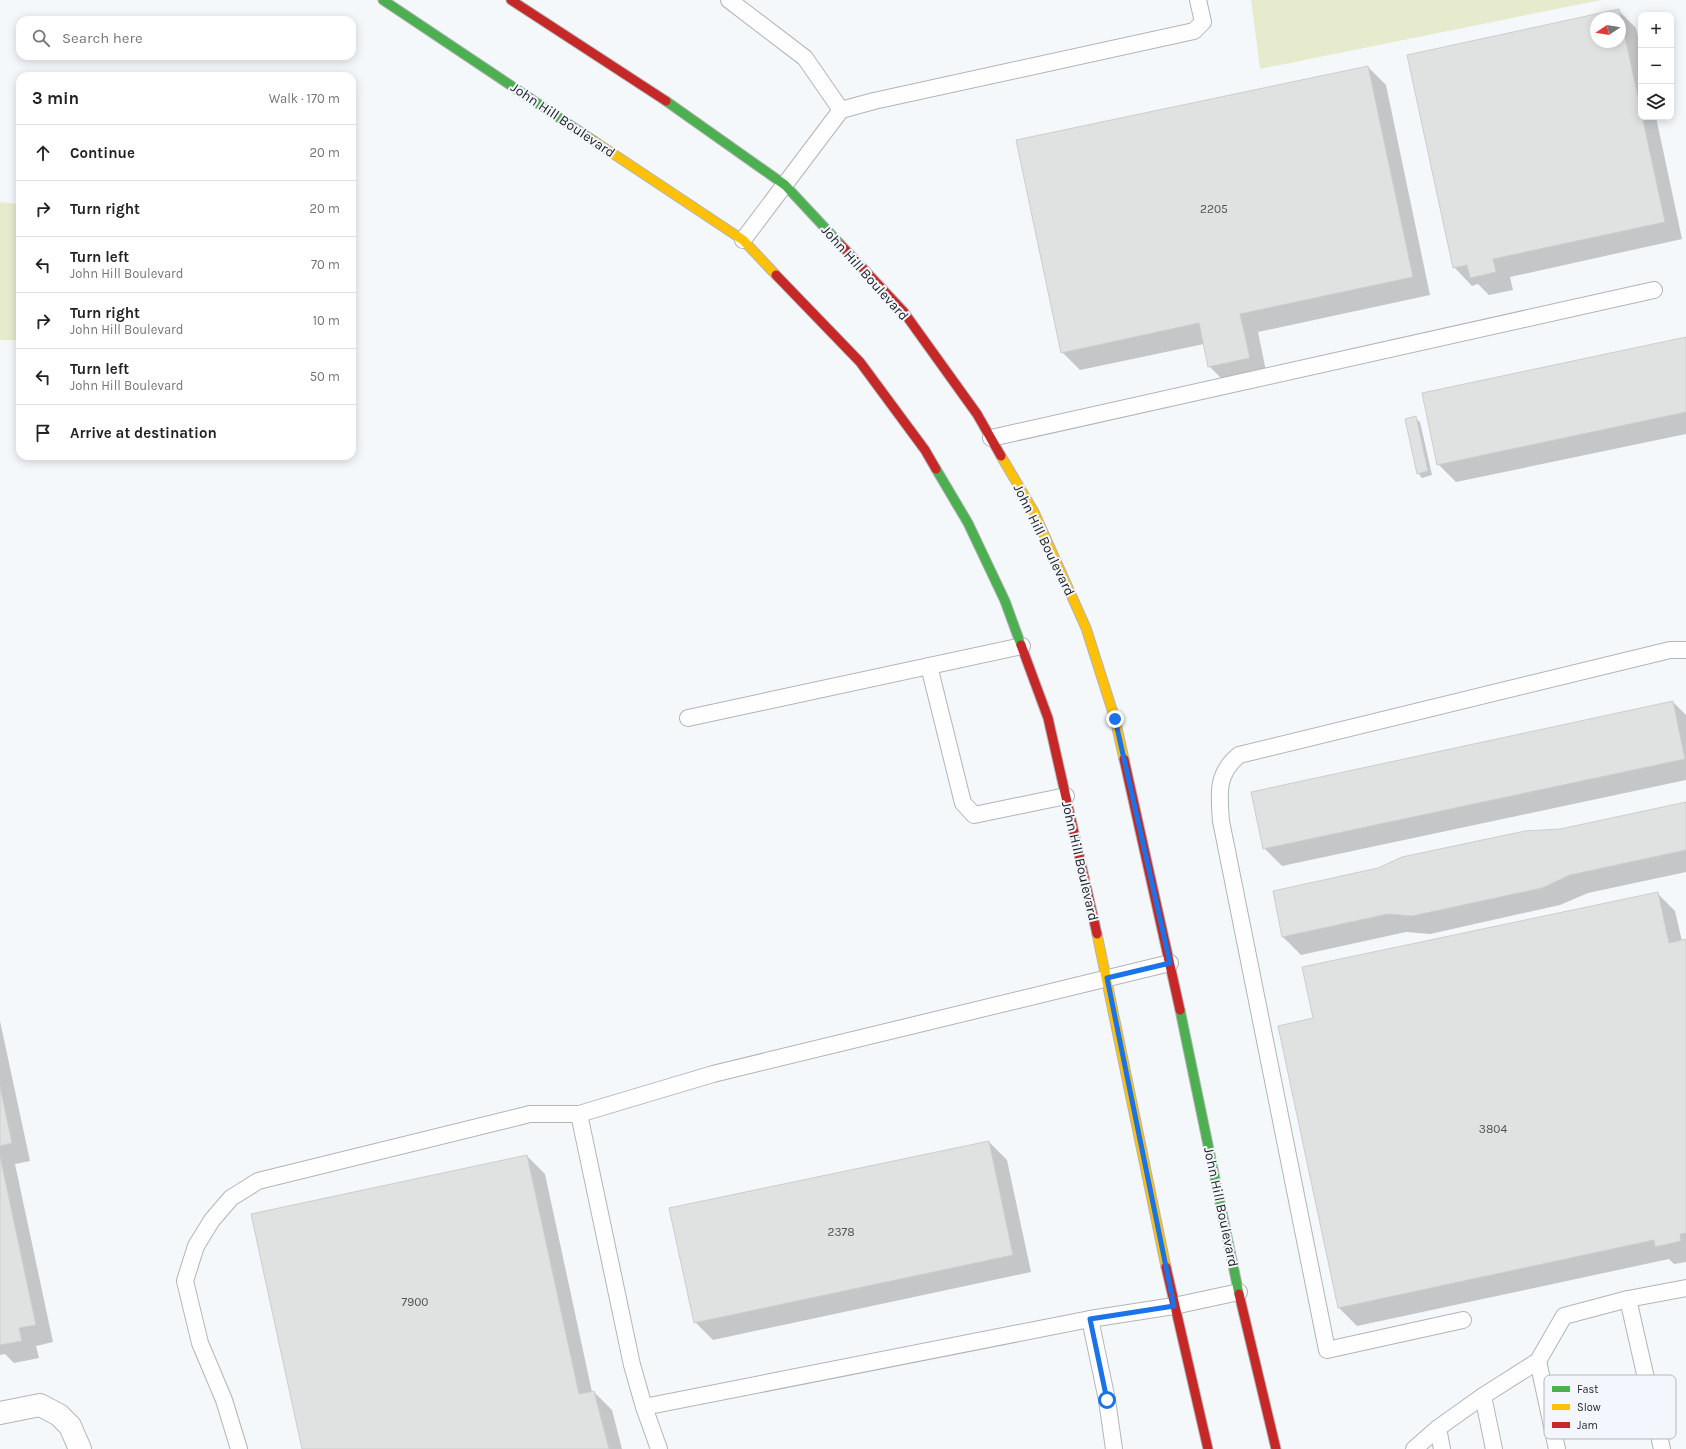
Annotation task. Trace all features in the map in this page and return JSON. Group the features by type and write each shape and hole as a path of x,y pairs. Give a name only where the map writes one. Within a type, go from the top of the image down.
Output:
{"street":[{"name":"John Hill Boulevard","path":"384,0 743,240 860,362 925,450 968,523 1005,601 1048,718 1107,978 1174,1306 1208,1449"},
{"name":"John Hill Boulevard","path":"511,0 646,86 785,185 903,311 977,414 1034,512 1086,628 1115,719 1170,963 1239,1292 1276,1449"},
{"path":"0,1413 40,1405 59,1415 70,1426 80,1449"}],"lane":[{"path":"729,0 805,58 841,110"},
{"path":"743,240 841,110 882,99 1194,31 1203,22 1198,0"},
{"path":"991,438 1654,290"},
{"path":"688,718 1022,646"},
{"path":"1463,1320 1327,1350 1221,821 1219,792 1224,774 1230,762 1239,755 1670,650 1686,650"},
{"path":"929,666 963,803 974,815 1066,796"},
{"path":"238,1449 224,1400 200,1343 185,1281 196,1246 212,1220 230,1198 258,1181 530,1114 579,1114 713,1074 1170,963"},
{"path":"579,1114 632,1365 644,1407 659,1449"},
{"path":"1414,1449 1438,1428 1483,1396 1538,1362 1564,1316 1628,1299 1686,1288"},
{"path":"644,1407 1090,1319 1174,1306 1239,1292"},
{"path":"1628,1299 1645,1375"},
{"path":"1090,1319 1107,1400 1114,1449"},
{"path":"1538,1362 1544,1389"},
{"path":"1483,1396 1494,1449"},
{"path":"1438,1428 1442,1449"},
{"path":"1555,1439 1557,1449"},
{"path":"1660,1439 1662,1449"}],"green space":[{"path":"1251,0 1601,0 1260,69"},
{"path":"0,202 16,204 16,340 0,340"}],"building":[{"path":"1619,9 1620,12 1605,12"},
{"path":"1590,15 1590,48 1626,48 1626,41 1638,97 1638,120 1643,120 1665,222 1493,259 1496,272 1470,278 1467,265 1453,268 1407,55"},
{"path":"1368,66 1413,277 1240,314 1250,358 1208,367 1199,323 1061,353 1016,140"},
{"path":"1686,337 1686,412 1437,465 1422,393"},
{"path":"1416,416 1428,471 1417,474 1405,419"},
{"path":"1673,701 1685,759 1263,849 1251,792"},
{"path":"1686,802 1686,850 1570,875 1542,888 1412,916 1388,914 1282,937 1273,891 1378,868 1402,857 1525,831 1560,829"},
{"path":"1658,892 1669,943 1686,939 1686,1233 1680,1234 1681,1241 1655,1247 1654,1240 1338,1308 1278,1026 1313,1018 1302,967"},
{"path":"0,1086 12,1143 0,1146"},
{"path":"989,1141 1013,1255 694,1323 669,1208"},
{"path":"527,1155 579,1394 594,1391 609,1449 302,1449 251,1214"},
{"path":"0,1156 36,1325 19,1328 22,1341 0,1345"}],"traffic: fast":[{"path":"383,0 594,141"},
{"path":"666,101 785,185 841,245"},
{"path":"936,469 968,523 1005,601 1021,645"},
{"path":"1180,1010 1239,1294"}],"traffic: slow":[{"path":"594,141 743,240 776,275"},
{"path":"1001,456 1034,512 1086,628 1115,719 1124,759"},
{"path":"1097,934 1166,1267"}],"traffic: jam":[{"path":"511,0 666,101"},
{"path":"841,245 903,311 977,414 1001,456"},
{"path":"776,275 860,362 925,450 936,469"},
{"path":"1021,645 1048,718 1097,934"},
{"path":"1124,759 1180,1010"},
{"path":"1166,1267 1208,1449"},
{"path":"1239,1294 1276,1449"}],"route":[{"path":"1107,1400 1090,1319 1174,1306 1107,978 1170,963 1115,719"}]}
